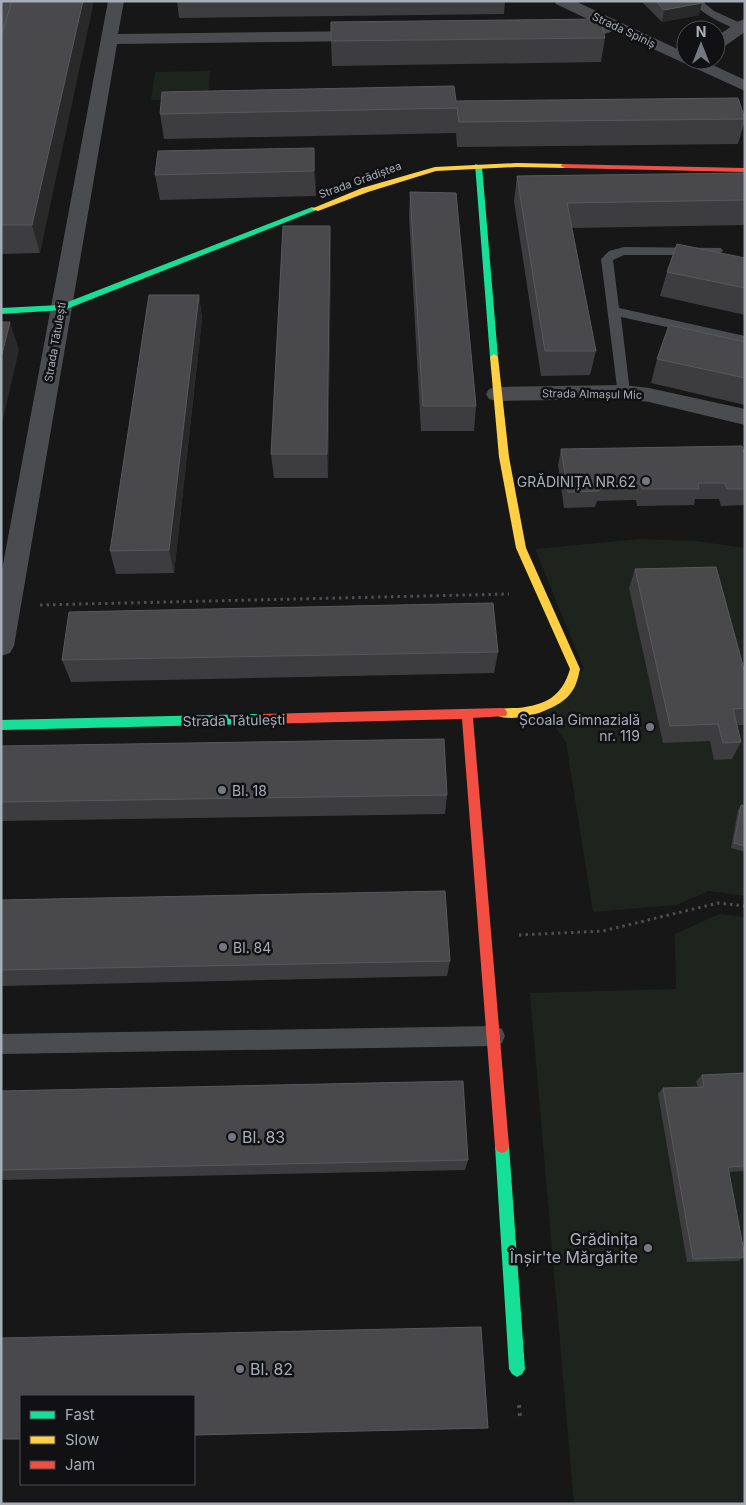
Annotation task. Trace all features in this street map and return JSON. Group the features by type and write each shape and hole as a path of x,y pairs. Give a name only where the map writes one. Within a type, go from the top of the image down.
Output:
{"street":[{"name":"Strada Tătulești","path":"1,646 116,1"},
{"name":"Strada Spiniș","path":"566,2 676,54"},
{"path":"726,38 743,25"},
{"path":"551,34 590,33 615,26"},
{"path":"110,39 384,36"},
{"name":"Strada Spiniș","path":"711,70 745,86"},
{"name":"Strada Tătulești","path":"1,725 518,713 538,708 568,692 574,682 575,669 521,548 504,457 478,166"},
{"name":"Strada Grădiștea","path":"1,311 61,308 365,190 435,169 478,166 745,170"},
{"name":"Strada Almașul Mic","path":"497,394 622,392 649,395 745,417"},
{"path":"467,715 495,1036 516,1369"}],"lane":[{"path":"695,1 710,14 743,25"},
{"path":"622,392 607,259 613,254 624,251 717,251"},
{"path":"614,311 745,340"},
{"path":"1,1044 495,1036"}],"path":[{"path":"9,605 478,596 539,589"},
{"path":"486,936 603,931 718,903 745,906"}],"shaded area":[{"path":"210,71 208,98 151,100 155,72"},
{"name":"Școala Gimnazială nr. 119","path":"640,539 696,541 745,548 745,896 709,891 676,905 593,912 566,742 545,713 584,669 535,549"},
{"name":"Grădinița Înșir'te Mărgărite","path":"719,914 745,917 745,1504 574,1504 530,993 676,989 675,934"}],"building":[{"path":"1,1 12,1 1,37"},
{"path":"12,1 83,1 32,225 1,225 1,37"},
{"path":"656,1 700,1 702,3 664,10"},
{"path":"600,19 605,38 331,41 331,22"},
{"path":"454,86 456,101 738,98 745,119 459,122 457,108 160,114 162,92"},
{"path":"314,148 314,171 155,175 158,151"},
{"path":"745,173 745,200 567,203 596,351 545,351 517,176"},
{"path":"410,192 456,193 476,406 423,406"},
{"path":"283,226 330,226 327,454 271,454"},
{"path":"677,244 745,258 745,288 667,272"},
{"path":"149,295 199,295 169,550 110,551"},
{"path":"1,322 10,322 1,358"},
{"path":"669,325 745,342 745,378 657,359"},
{"path":"742,446 745,455 745,489 727,489 725,483 698,483 699,489 642,489 640,484 598,484 599,491 568,492 561,449"},
{"path":"716,567 745,673 745,708 733,709 741,742 723,743 718,724 670,726 635,569"},
{"path":"493,603 498,652 62,660 69,612"},
{"name":"Bl. 18","path":"444,739 447,795 1,802 1,746"},
{"path":"741,805 745,806 745,846 734,843"},
{"name":"Bl. 84","path":"445,891 450,961 1,970 1,900"},
{"path":"745,1073 745,1166 728,1167 745,1257 693,1259 663,1088 704,1087 702,1075"},
{"name":"Bl. 83","path":"463,1081 468,1160 1,1170 1,1091"},
{"name":"Bl. 82","path":"481,1327 488,1428 195,1435 195,1395 20,1395 20,1439 1,1439 1,1338"}],"traffic: fast":[{"path":"478,166 494,357"},
{"path":"1,311 61,308 315,209"},
{"path":"1,725 261,719"},
{"path":"502,1146 517,1369"}],"traffic: slow":[{"path":"315,209 365,190 435,169 517,165 565,166"},
{"path":"494,357 504,457 521,548 575,669 572,681 558,699 538,709 502,713"}],"traffic: jam":[{"path":"565,166 745,170"},
{"path":"261,719 502,713"},
{"path":"467,715 502,1146"}],"place":[{"name":"GRĂDINIȚA NR.62","path":"646,481"},
{"name":"Școala Gimnazială nr. 119","path":"650,727"},
{"name":"Bl. 18","path":"222,790"},
{"name":"Bl. 84","path":"223,947"},
{"name":"Bl. 83","path":"232,1137"},
{"name":"Grădinița Înșir'te Mărgărite","path":"648,1248"},
{"name":"Bl. 82","path":"240,1369"}]}
